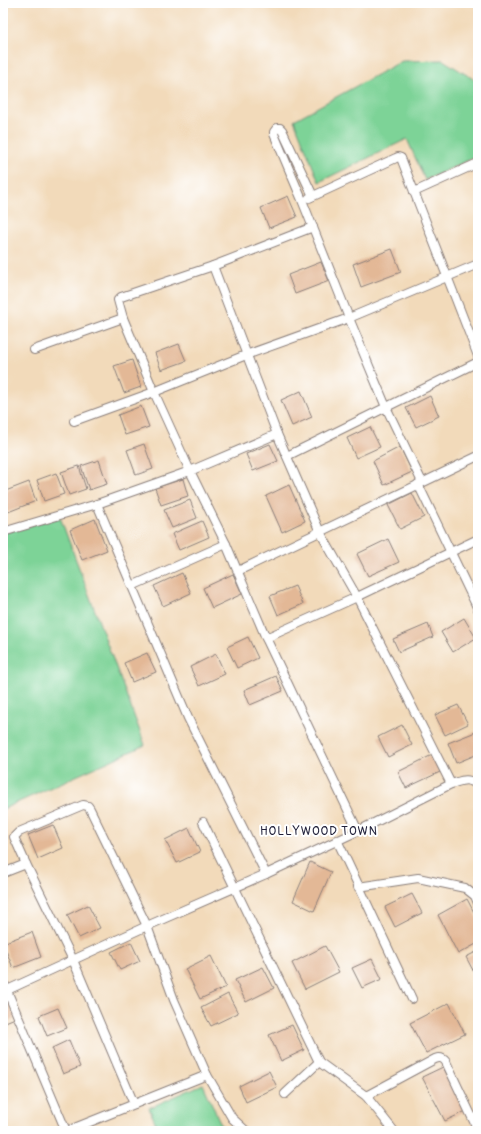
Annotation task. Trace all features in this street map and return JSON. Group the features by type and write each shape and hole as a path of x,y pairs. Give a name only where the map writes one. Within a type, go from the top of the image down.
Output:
{"street":[{"path":"313,196 282,130 277,128 274,134 386,407 450,552 478,609"},
{"path":"302,200 398,157 401,158 478,356"},
{"path":"414,192 478,163"},
{"path":"313,227 213,266 120,297 118,300 154,392 190,471 226,544 266,638 358,831"},
{"path":"74,421 154,392 246,355 349,318 478,264"},
{"path":"213,266 277,434 320,532 357,597 451,784"},
{"path":"34,350 124,318"},
{"path":"287,456 478,362"},
{"path":"3,532 97,504 190,471 277,434"},
{"path":"238,571 478,456"},
{"path":"97,504 194,729 266,874"},
{"path":"266,638 357,597 478,539"},
{"path":"132,586 226,544"},
{"path":"5,991 147,926 266,874 358,831 451,784 468,780 478,784"},
{"path":"134,1104 73,960 14,837 19,832 80,805 88,806 147,926 174,1000 207,1075 232,1118 246,1131"},
{"path":"203,822 320,1062 366,1096 394,1131"},
{"path":"337,840 412,999"},
{"path":"3,873 26,864"},
{"path":"358,887 418,878 465,888 474,896 478,903"},
{"path":"3,981 5,991 67,1131 207,1075"},
{"path":"366,1096 435,1059 441,1058 446,1062 478,1130"},
{"path":"285,1094 320,1062"}],"green space":[{"path":"443,60 478,82 478,156 425,180 407,139 319,182 294,120 402,61"},
{"path":"60,517 145,745 3,809 3,533"},
{"path":"203,1084 223,1129 219,1131 159,1131 149,1108"}],"building":[{"path":"288,196 297,217 269,228 261,208"},
{"path":"392,249 401,272 361,287 353,264"},
{"path":"321,262 329,281 295,294 288,275"},
{"path":"179,344 186,361 161,370 155,353"},
{"path":"132,360 141,387 124,393 114,366"},
{"path":"301,391 312,417 292,426 281,400"},
{"path":"430,396 439,416 416,427 406,408"},
{"path":"141,406 149,427 125,435 118,415"},
{"path":"370,427 380,447 356,458 347,438"},
{"path":"144,444 153,469 136,475 127,450"},
{"path":"270,444 278,461 253,471 246,454"},
{"path":"400,447 412,472 384,485 373,461"},
{"path":"99,460 107,484 89,490 81,466"},
{"path":"79,466 86,489 69,495 61,472"},
{"path":"56,473 64,494 44,501 37,480"},
{"path":"183,479 188,496 161,505 155,488"},
{"path":"29,482 36,501 3,514 3,492"},
{"path":"289,485 305,521 282,532 266,496"},
{"path":"412,493 424,517 400,529 388,505"},
{"path":"190,500 197,518 172,528 164,510"},
{"path":"95,519 107,550 82,560 70,530"},
{"path":"202,521 209,537 179,550 172,534"},
{"path":"388,539 399,562 368,576 357,554"},
{"path":"182,573 191,593 163,606 154,586"},
{"path":"233,574 242,594 212,608 203,588"},
{"path":"478,580 478,595 472,583"},
{"path":"295,586 303,604 278,615 270,596"},
{"path":"464,618 476,638 453,652 441,632"},
{"path":"428,624 433,637 399,652 393,639"},
{"path":"248,637 258,658 237,668 227,647"},
{"path":"147,653 156,672 132,682 124,663"},
{"path":"216,654 225,674 199,686 190,667"},
{"path":"276,676 283,691 250,705 244,690"},
{"path":"458,705 468,724 445,735 435,715"},
{"path":"402,725 412,745 388,757 378,737"},
{"path":"478,731 478,754 456,763 448,743"},
{"path":"432,755 440,772 406,788 398,772"},
{"path":"53,825 63,848 38,859 28,835"},
{"path":"189,828 200,852 177,863 165,840"},
{"path":"310,862 331,872 314,911 293,901"},
{"path":"412,894 422,913 395,927 385,907"},
{"path":"467,899 478,920 478,943 458,954 438,915"},
{"path":"88,905 100,928 79,938 67,915"},
{"path":"32,932 41,957 13,968 3,943"},
{"path":"131,942 140,961 120,970 111,952"},
{"path":"325,946 339,972 305,989 292,963"},
{"path":"478,951 478,980 466,957"},
{"path":"211,956 226,987 200,999 185,969"},
{"path":"372,959 382,979 362,988 352,968"},
{"path":"263,967 274,988 246,1002 235,980"},
{"path":"228,994 238,1013 211,1026 201,1008"},
{"path":"8,1000 15,1018 3,1023 3,1002"},
{"path":"449,1003 465,1034 426,1053 410,1023"},
{"path":"58,1008 67,1028 47,1036 39,1016"},
{"path":"292,1025 304,1050 281,1061 269,1035"},
{"path":"69,1040 80,1067 63,1074 52,1048"},
{"path":"443,1067 466,1111 445,1121 422,1077"},
{"path":"269,1071 277,1087 246,1102 239,1086"}],"district":[{"name":"HOLLYWOOD TOWN","path":"319,831"}]}
